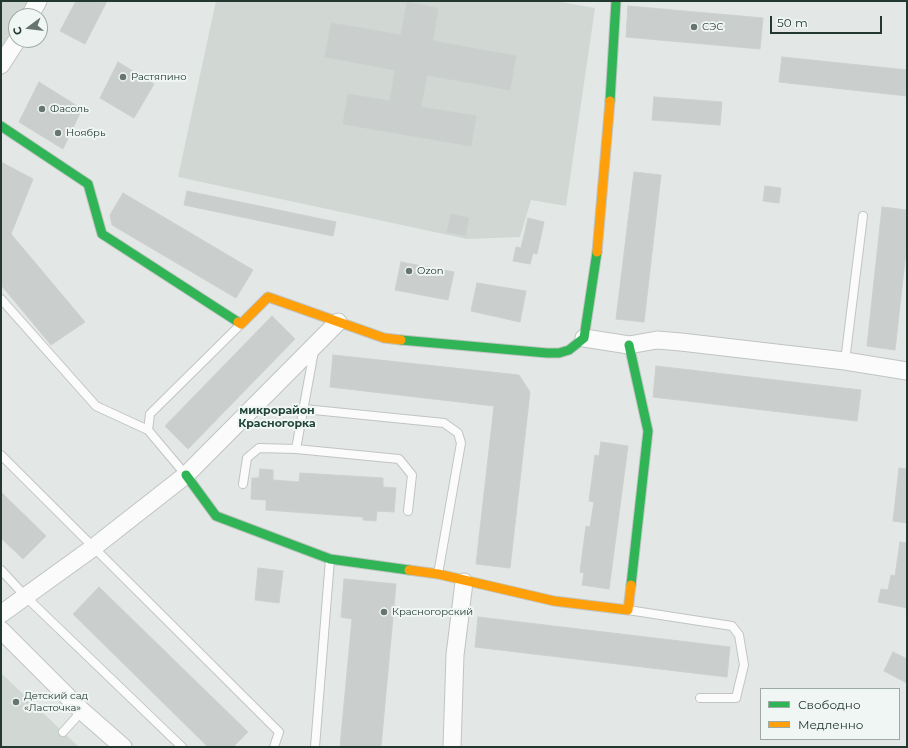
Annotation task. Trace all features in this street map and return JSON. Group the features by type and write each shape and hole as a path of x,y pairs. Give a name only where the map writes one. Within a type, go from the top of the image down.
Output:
{"street":[{"path":"1,127 88,184 102,234 241,324 268,297 384,338 559,353 569,350 584,338 600,234 608,139 616,1"},
{"path":"1,65 12,48"},
{"path":"2,611 26,597 94,547 186,475 338,322"},
{"path":"584,338 629,345 657,340 681,342 845,361 907,370"},
{"path":"186,475 216,516 330,559 438,574 464,582 554,600 628,610 648,431 629,345"},
{"path":"452,747 455,655 464,582"},
{"path":"1,630 82,710 122,747"}],"lane":[{"path":"845,361 863,216"},
{"path":"1,299 96,406 148,430 186,475"},
{"path":"148,430 150,414 241,324"},
{"path":"296,449 314,346"},
{"path":"304,409 444,423 458,433 461,443 438,574"},
{"path":"243,484 247,458 259,448 296,449 399,459 412,475 408,511"},
{"path":"1,455 279,732 274,747"},
{"path":"315,747 330,559"},
{"path":"1,570 26,597 182,747"},
{"path":"628,610 732,626 740,635 744,665 736,698 700,698"},
{"path":"63,732 82,710"}],"shaded area":[{"path":"1,1 38,1 34,8 8,8 8,48 11,48 1,65"},
{"path":"216,1 555,1 595,8 566,206 531,200 520,237 467,239 178,177"},
{"name":"Детский сад «Ласточка»","path":"1,673 63,732 79,747 1,747"}],"building":[{"path":"76,1 107,1 85,44 60,31"},
{"path":"407,2 438,8 433,41 516,56 510,90 427,75 421,107 476,116 471,146 343,124 348,94 390,101 395,70 325,57 331,23 401,35"},
{"name":"СЭС","path":"628,6 763,18 760,49 626,37"},
{"path":"782,57 907,70 907,96 779,82"},
{"path":"118,62 154,84 134,118 100,98"},
{"path":"39,82 82,109 63,149 19,122"},
{"path":"654,97 722,102 720,125 652,120"},
{"path":"1,162 33,179 11,234 85,322 51,345 1,285"},
{"path":"634,172 661,175 644,322 616,319"},
{"path":"765,186 781,188 779,203 763,201"},
{"path":"187,191 336,222 333,236 184,205"},
{"path":"123,193 253,270 236,298 112,225 110,215"},
{"path":"882,207 907,210 907,242 895,350 867,346"},
{"path":"451,214 469,218 465,236 447,232"},
{"path":"528,218 544,222 537,254 533,253 530,264 513,261 516,247 521,248"},
{"path":"401,262 454,272 448,300 395,290"},
{"path":"477,283 526,291 520,322 471,311"},
{"path":"272,316 295,339 188,449 165,426"},
{"path":"333,355 519,375 530,392 510,568 476,564 494,406 330,387"},
{"path":"656,366 861,390 857,421 653,397"},
{"path":"601,442 628,446 609,589 582,585 584,573 580,572 586,526 590,527 594,502 589,501 595,455 599,456"},
{"path":"899,468 907,469 907,523 893,521"},
{"path":"260,469 273,470 273,480 299,482 300,473 383,478 383,487 396,488 394,512 377,511 376,521 363,520 363,517 266,510 266,500 251,499 252,478 259,478"},
{"path":"1,492 46,536 23,559 1,538"},
{"path":"900,542 907,543 907,608 878,602 881,589 888,590 891,575 895,576"},
{"path":"258,568 283,571 279,603 255,600"},
{"path":"344,579 396,584 381,747 340,747 352,619 341,617"},
{"path":"99,587 248,732 233,747 208,747 73,614"},
{"path":"478,617 730,647 727,677 475,647"},
{"path":"893,652 907,659 907,683 884,671"}],"traffic: fast":[{"path":"610,101 616,1"},
{"path":"1,126 88,184 102,234 238,322"},
{"path":"401,340 547,353 559,353 569,350 584,338 597,252"},
{"path":"629,345 648,431 631,585"},
{"path":"186,475 216,516 330,559 409,570"}],"traffic: slow":[{"path":"597,252 610,101"},
{"path":"238,322 241,324 268,297 384,338 401,340"},
{"path":"409,570 438,574 554,601 628,610 631,585"}],"place":[{"name":"СЭС","path":"694,27"},
{"name":"Растяпино","path":"123,77"},
{"name":"Фасоль","path":"42,109"},
{"name":"Ноябрь","path":"58,133"},
{"name":"Ozon","path":"409,271"},
{"name":"Красногорский","path":"384,612"},
{"name":"Детский сад «Ласточка»","path":"16,702"}],"district":[{"name":"микрорайон Красногорка","path":"277,417"}]}
